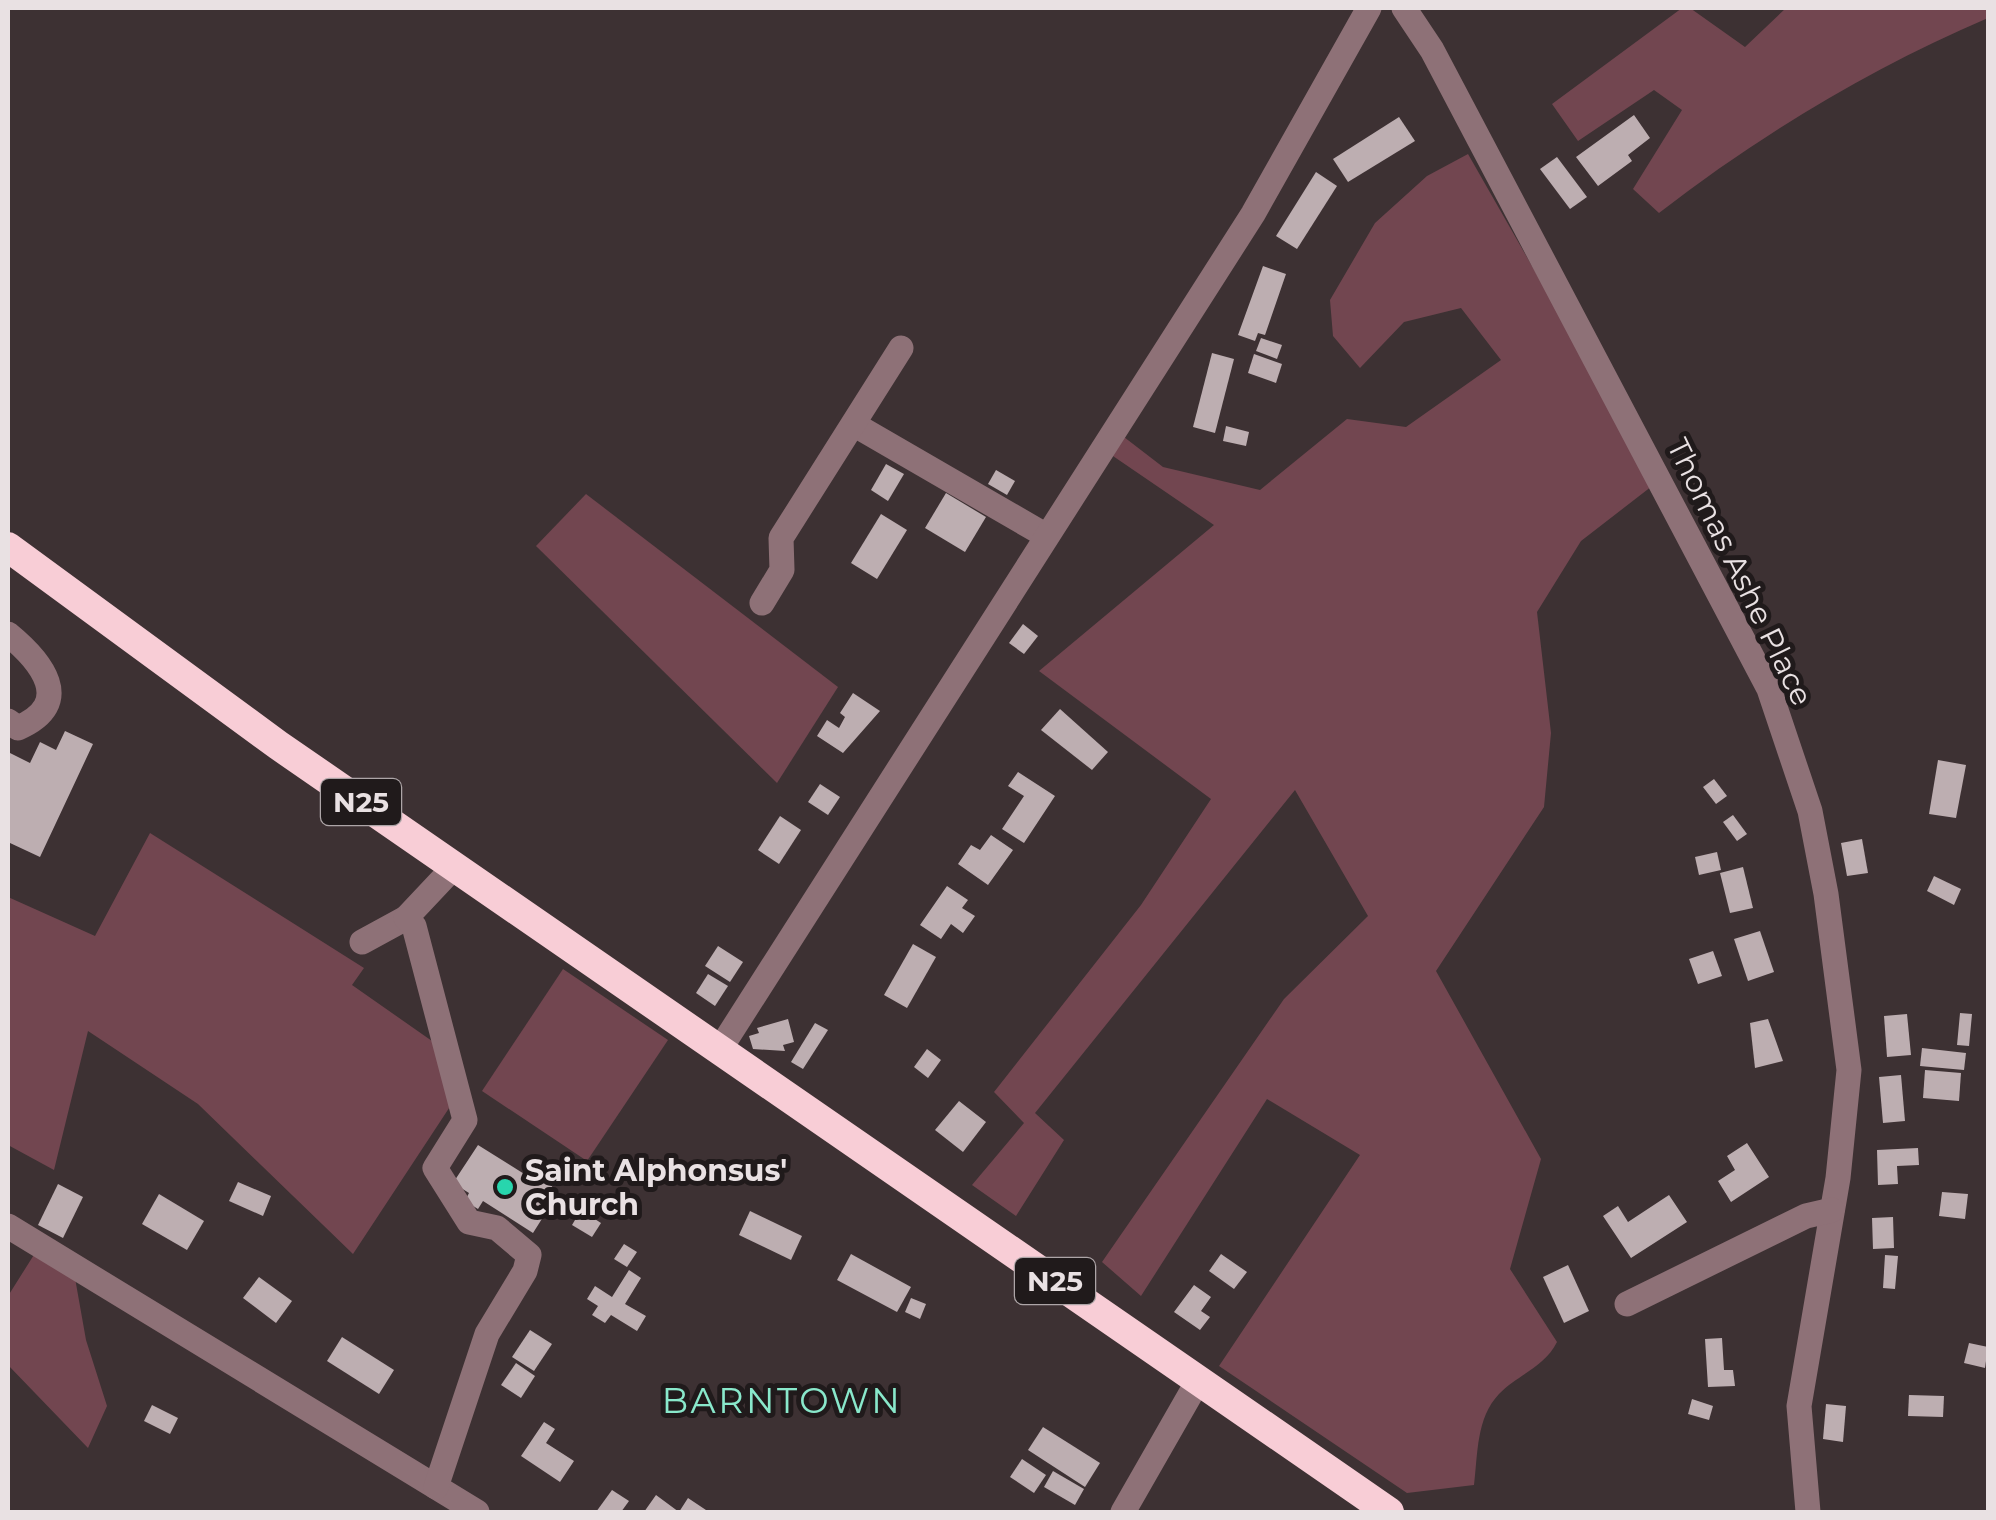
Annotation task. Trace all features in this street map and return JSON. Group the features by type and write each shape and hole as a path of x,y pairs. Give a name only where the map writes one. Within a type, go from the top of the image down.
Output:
{"highway":[{"name":"N25","path":"8,546 454,867 1389,1512"}],"street":[{"path":"720,1049 1252,214 1370,8"},
{"name":"Thomas Ashe Place","path":"1404,8 1432,50 1769,689 1810,812 1848,1070 1832,1210 1798,1406 1808,1512"},
{"path":"762,604 782,570 781,538 901,348"},
{"path":"855,425 1045,535"},
{"path":"8,634 44,668 50,685 46,705 32,722 18,728 8,721"},
{"path":"362,942 406,918 454,867"},
{"path":"406,918 414,926 466,1120 435,1168 469,1222 496,1228 529,1255 525,1271 487,1334 436,1487"},
{"path":"1627,1304 1806,1216 1832,1210"},
{"path":"8,1226 477,1512"},
{"path":"1123,1512 1198,1381"}],"shaded area":[{"path":"1682,8 1690,8 1745,47 1786,8 1988,8 1988,18 1901,59 1818,105 1659,213 1633,189 1682,110 1654,90 1578,141 1552,104"},
{"path":"1468,154 1656,483 1581,541 1537,612 1551,733 1544,807 1436,971 1541,1159 1510,1269 1557,1342 1538,1365 1506,1387 1491,1404 1479,1437 1474,1485 1407,1493 1219,1366 1360,1155 1267,1099 1141,1296 1102,1262 1284,999 1368,916 1295,790 1035,1113 1064,1140 1016,1216 972,1185 1024,1123 994,1092 1141,905 1211,799 1039,671 1214,525 1110,454 1124,437 1163,467 1260,490 1347,419 1406,427 1501,360 1461,308 1404,322 1360,368 1333,336 1330,300 1375,223 1427,176"},
{"path":"586,494 838,687 777,783 536,546"},
{"path":"150,833 364,968 352,985 432,1041 457,1096 353,1254 198,1104 88,1031 54,1170 8,1145 8,897 95,936"},
{"path":"563,969 668,1040 587,1161 482,1091"},
{"path":"37,1250 75,1278 86,1340 107,1406 88,1448 8,1365 8,1296"}],"building":[{"path":"1634,115 1650,138 1628,155 1632,161 1598,186 1576,157"},
{"path":"1399,117 1415,141 1348,182 1333,159"},
{"path":"1557,157 1587,197 1570,209 1540,169"},
{"path":"1316,172 1337,186 1297,249 1276,236"},
{"path":"1263,266 1286,274 1265,335 1258,333 1255,341 1238,335"},
{"path":"1261,338 1282,345 1277,359 1256,351"},
{"path":"1212,353 1234,359 1215,433 1193,427"},
{"path":"1254,354 1282,364 1276,383 1248,373"},
{"path":"1226,426 1249,432 1246,446 1223,441"},
{"path":"886,464 904,474 888,501 871,490"},
{"path":"996,470 1015,481 1007,495 988,484"},
{"path":"946,493 986,517 965,552 925,528"},
{"path":"881,514 907,530 877,579 851,563"},
{"path":"1023,624 1038,636 1024,654 1009,643"},
{"path":"853,693 880,711 843,753 817,736 827,720 839,728 845,717 840,713"},
{"path":"1060,709 1108,752 1092,770 1041,730"},
{"path":"65,731 93,744 40,857 10,843 8,752 30,763 40,742 56,750"},
{"path":"1938,760 1966,765 1956,818 1929,814"},
{"path":"1018,772 1055,796 1024,843 1002,829 1024,796 1008,786"},
{"path":"1714,779 1727,796 1716,804 1703,787"},
{"path":"820,784 840,797 828,815 808,802"},
{"path":"1733,815 1747,834 1737,841 1723,822"},
{"path":"780,816 801,830 779,864 758,850"},
{"path":"991,835 1013,850 988,885 958,864 971,845 980,850"},
{"path":"1862,839 1868,873 1847,876 1841,843"},
{"path":"1717,852 1721,870 1699,875 1695,857"},
{"path":"1743,867 1753,908 1730,913 1720,873"},
{"path":"1934,876 1961,889 1954,905 1927,891"},
{"path":"947,886 968,900 962,908 975,916 963,933 951,924 941,939 920,925"},
{"path":"1760,931 1774,972 1748,981 1734,939"},
{"path":"913,944 936,957 907,1008 884,995"},
{"path":"718,946 743,962 730,982 705,966"},
{"path":"1713,951 1722,976 1698,984 1689,959"},
{"path":"708,974 728,986 715,1006 696,993"},
{"path":"1960,1013 1972,1014 1969,1046 1957,1045"},
{"path":"1907,1014 1911,1055 1887,1057 1884,1016"},
{"path":"788,1019 794,1042 783,1045 785,1051 753,1049 749,1036 759,1033 757,1028"},
{"path":"1768,1019 1783,1061 1755,1068 1750,1023"},
{"path":"815,1023 828,1030 803,1069 791,1062"},
{"path":"1922,1048 1966,1053 1964,1070 1920,1066"},
{"path":"927,1049 941,1060 928,1078 914,1067"},
{"path":"1925,1070 1961,1073 1959,1101 1923,1098"},
{"path":"1901,1075 1905,1121 1883,1123 1879,1077"},
{"path":"959,1101 986,1122 963,1152 935,1130"},
{"path":"1747,1143 1769,1177 1731,1202 1718,1181 1735,1170 1727,1156"},
{"name":"Saint Alphonsus' Church","path":"478,1145 537,1182 546,1168 558,1176 550,1190 557,1195 533,1233 483,1201 478,1209 465,1201 469,1193 453,1183"},
{"path":"1918,1148 1919,1165 1897,1166 1898,1184 1878,1185 1877,1150"},
{"path":"238,1182 271,1196 263,1216 229,1201"},
{"path":"58,1184 83,1197 63,1238 38,1225"},
{"path":"1942,1192 1968,1194 1965,1219 1939,1216"},
{"path":"159,1194 204,1221 187,1250 142,1224"},
{"path":"1669,1195 1687,1222 1631,1258 1603,1216 1618,1206 1628,1222"},
{"path":"581,1210 601,1223 592,1237 572,1225"},
{"path":"750,1211 802,1236 791,1260 739,1235"},
{"path":"1893,1217 1894,1248 1873,1249 1872,1218"},
{"path":"624,1244 637,1252 627,1267 614,1259"},
{"path":"851,1254 911,1287 897,1312 837,1280"},
{"path":"1221,1254 1247,1272 1234,1289 1209,1271"},
{"path":"1885,1255 1898,1256 1895,1289 1883,1288"},
{"path":"1568,1265 1589,1311 1564,1323 1543,1277"},
{"path":"629,1270 641,1278 625,1304 646,1316 637,1331 611,1315 605,1323 592,1315 598,1306 587,1299 595,1286 612,1297"},
{"path":"259,1277 292,1301 276,1323 243,1298"},
{"path":"1194,1285 1211,1297 1201,1311 1210,1317 1200,1330 1174,1312"},
{"path":"911,1298 926,1304 920,1319 905,1312"},
{"path":"530,1330 552,1344 534,1371 512,1357"},
{"path":"342,1337 394,1370 379,1394 327,1361"},
{"path":"1722,1338 1724,1370 1733,1370 1735,1386 1708,1387 1705,1339"},
{"path":"1969,1343 1988,1347 1985,1368 1964,1363"},
{"path":"516,1363 535,1376 521,1398 501,1385"},
{"path":"1909,1395 1944,1396 1943,1417 1908,1416"},
{"path":"1692,1399 1713,1406 1709,1420 1688,1414"},
{"path":"1826,1404 1846,1406 1843,1442 1823,1439"},
{"path":"152,1405 178,1418 170,1434 144,1421"},
{"path":"544,1422 555,1429 546,1443 574,1461 560,1482 521,1456"},
{"path":"1043,1427 1100,1463 1085,1487 1028,1450"},
{"path":"1022,1459 1046,1475 1034,1493 1010,1477"},
{"path":"1053,1471 1084,1489 1075,1505 1044,1487"},
{"path":"612,1490 629,1501 621,1512 596,1512"},
{"path":"656,1495 679,1512 644,1512"},
{"path":"688,1498 706,1510 704,1512 679,1512"}],"place":[{"name":"Saint Alphonsus' Church","path":"505,1187"}],"district":[{"name":"BARNTOWN","path":"782,1400"}]}
